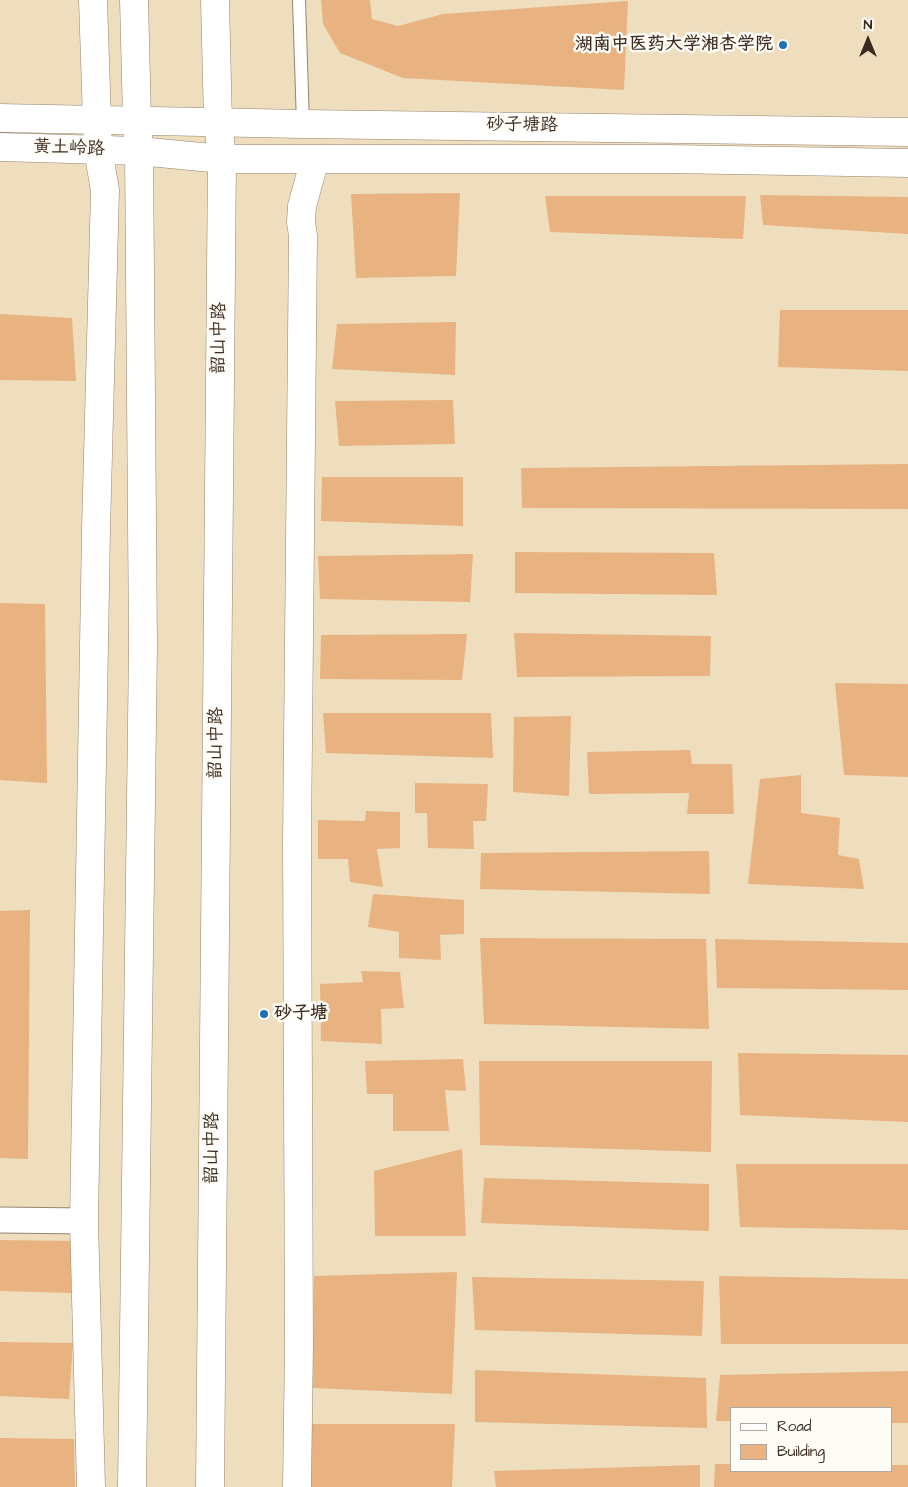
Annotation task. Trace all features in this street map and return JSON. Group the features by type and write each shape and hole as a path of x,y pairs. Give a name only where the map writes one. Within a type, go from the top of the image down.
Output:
{"street":[{"path":"91,1487 84,1221 96,540 105,190 98,150 93,0"},
{"path":"132,1487 143,646 139,151 134,0"},
{"name":"韶山中路","path":"210,1487 222,159 218,122 215,0"},
{"name":"黄土岭路","path":"0,118 137,120"},
{"name":"砂子塘路","path":"137,120 908,132"},
{"name":"黄土岭路","path":"0,147 139,151"},
{"name":"砂子塘路","path":"139,151 222,159 668,159 908,163"},
{"path":"297,1487 299,1335 297,831 303,236 301,222 302,206 315,159"},
{"path":"0,1220 84,1221"}],"lane":[{"path":"299,0 303,124"}],"building":[{"path":"321,0 370,0 372,19 398,26 443,14 628,1 624,90 403,78 340,53 323,24"},
{"path":"460,193 456,276 356,278 351,194"},
{"path":"760,195 908,197 908,234 763,225"},
{"path":"545,196 746,196 743,239 550,232"},
{"path":"780,310 908,310 908,371 778,367"},
{"path":"0,314 72,318 76,381 0,380"},
{"path":"456,322 455,375 332,369 337,324"},
{"path":"453,400 455,444 339,446 335,401"},
{"path":"908,464 908,509 522,508 521,468"},
{"path":"322,477 463,477 463,526 321,521"},
{"path":"515,552 714,553 717,595 515,593"},
{"path":"473,554 470,602 320,599 318,556"},
{"path":"0,603 45,604 47,783 0,780"},
{"path":"514,633 711,636 710,676 517,677"},
{"path":"467,634 462,680 320,679 321,635"},
{"path":"835,683 908,684 908,777 844,775"},
{"path":"323,713 491,713 493,758 326,753"},
{"path":"571,716 569,796 513,792 514,717"},
{"path":"690,750 692,764 732,764 734,814 687,814 689,793 589,794 587,752"},
{"path":"801,775 801,813 840,818 838,855 859,859 864,889 748,884 760,779"},
{"path":"415,783 488,784 486,821 473,821 474,849 428,848 427,813 415,813"},
{"path":"366,811 400,812 400,848 377,849 383,887 350,882 348,859 318,859 318,820 365,821"},
{"path":"709,851 710,894 480,889 481,853"},
{"path":"373,894 464,900 464,934 440,935 441,960 399,958 399,932 368,927"},
{"path":"30,910 28,1159 0,1158 0,911"},
{"path":"480,938 706,939 709,1029 484,1024"},
{"path":"715,939 908,943 908,990 717,988"},
{"path":"361,971 400,972 404,1008 381,1009 382,1044 321,1041 320,984 363,982"},
{"path":"738,1053 908,1055 908,1122 740,1115"},
{"path":"463,1059 466,1091 445,1090 449,1131 393,1131 393,1094 367,1094 365,1061"},
{"path":"479,1061 712,1061 711,1152 480,1145"},
{"path":"462,1149 466,1236 375,1236 374,1171"},
{"path":"736,1164 908,1164 908,1230 740,1227"},
{"path":"484,1178 709,1184 709,1231 481,1223"},
{"path":"0,1240 74,1241 71,1293 0,1291"},
{"path":"457,1272 452,1394 313,1388 314,1276"},
{"path":"719,1276 908,1279 908,1344 721,1344"},
{"path":"472,1277 704,1281 702,1336 475,1330"},
{"path":"0,1342 73,1343 69,1399 0,1396"},
{"path":"475,1370 706,1378 707,1428 475,1422"},
{"path":"908,1371 908,1423 893,1423 893,1407 730,1407 730,1421 716,1421 720,1375"},
{"path":"311,1424 455,1424 452,1487 309,1487"},
{"path":"0,1438 74,1439 75,1487 0,1487"},
{"path":"715,1464 730,1464 730,1472 893,1472 893,1465 908,1465 908,1487 714,1487"},
{"path":"700,1465 700,1487 496,1487 494,1471"}],"place":[{"name":"湖南中医药大学湘杏学院","path":"783,45"},
{"name":"砂子塘","path":"264,1014"}]}
